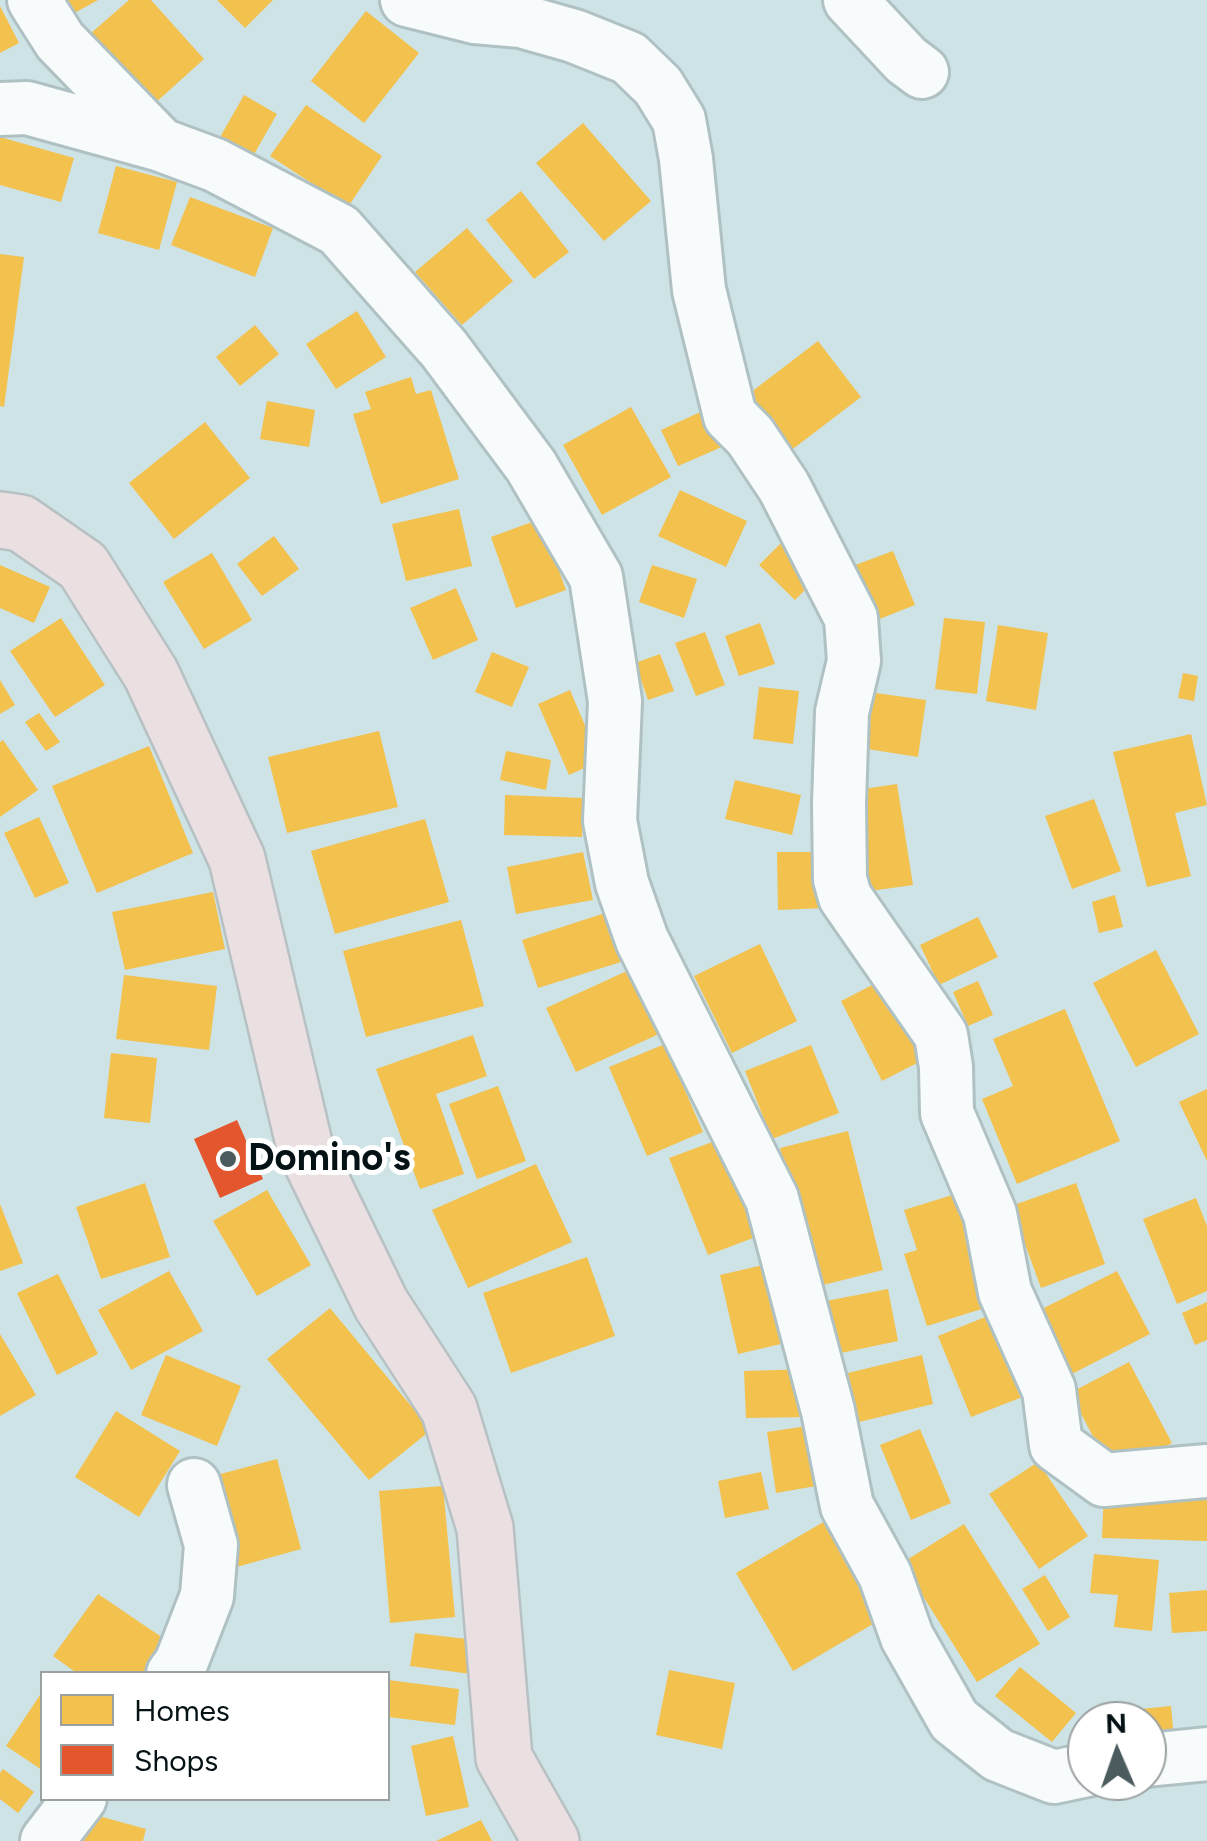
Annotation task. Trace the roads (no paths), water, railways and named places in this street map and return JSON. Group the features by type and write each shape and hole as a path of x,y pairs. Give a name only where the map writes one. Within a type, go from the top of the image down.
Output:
{"highway":[{"path":"0,520 21,523 83,566 151,674 237,860 305,1148 381,1304 449,1409 485,1528 504,1758 552,1841"}],"street":[{"path":"34,0 60,41 161,145"},
{"path":"407,0 475,17 521,21 629,58 658,86 679,120 699,290 730,416 750,436 784,487 852,618 854,661 842,712 838,804 840,880 845,898 940,1035 946,1067 946,1113 990,1214 1005,1292 1049,1390 1056,1444 1104,1480 1207,1471"},
{"path":"850,0 922,72"},
{"path":"0,110 28,108 161,145 216,165 339,230 444,349 531,466 596,576 616,700 610,821 622,884 642,940 772,1198 828,1410 847,1506 885,1575 907,1637 954,1720 998,1755 1054,1777 1067,1774"},
{"path":"175,1671 207,1596 211,1545 194,1484"},
{"path":"1167,1758 1207,1754"},
{"path":"47,1841 78,1801"}],"place":[{"name":"Domino's","path":"228,1159"}]}
